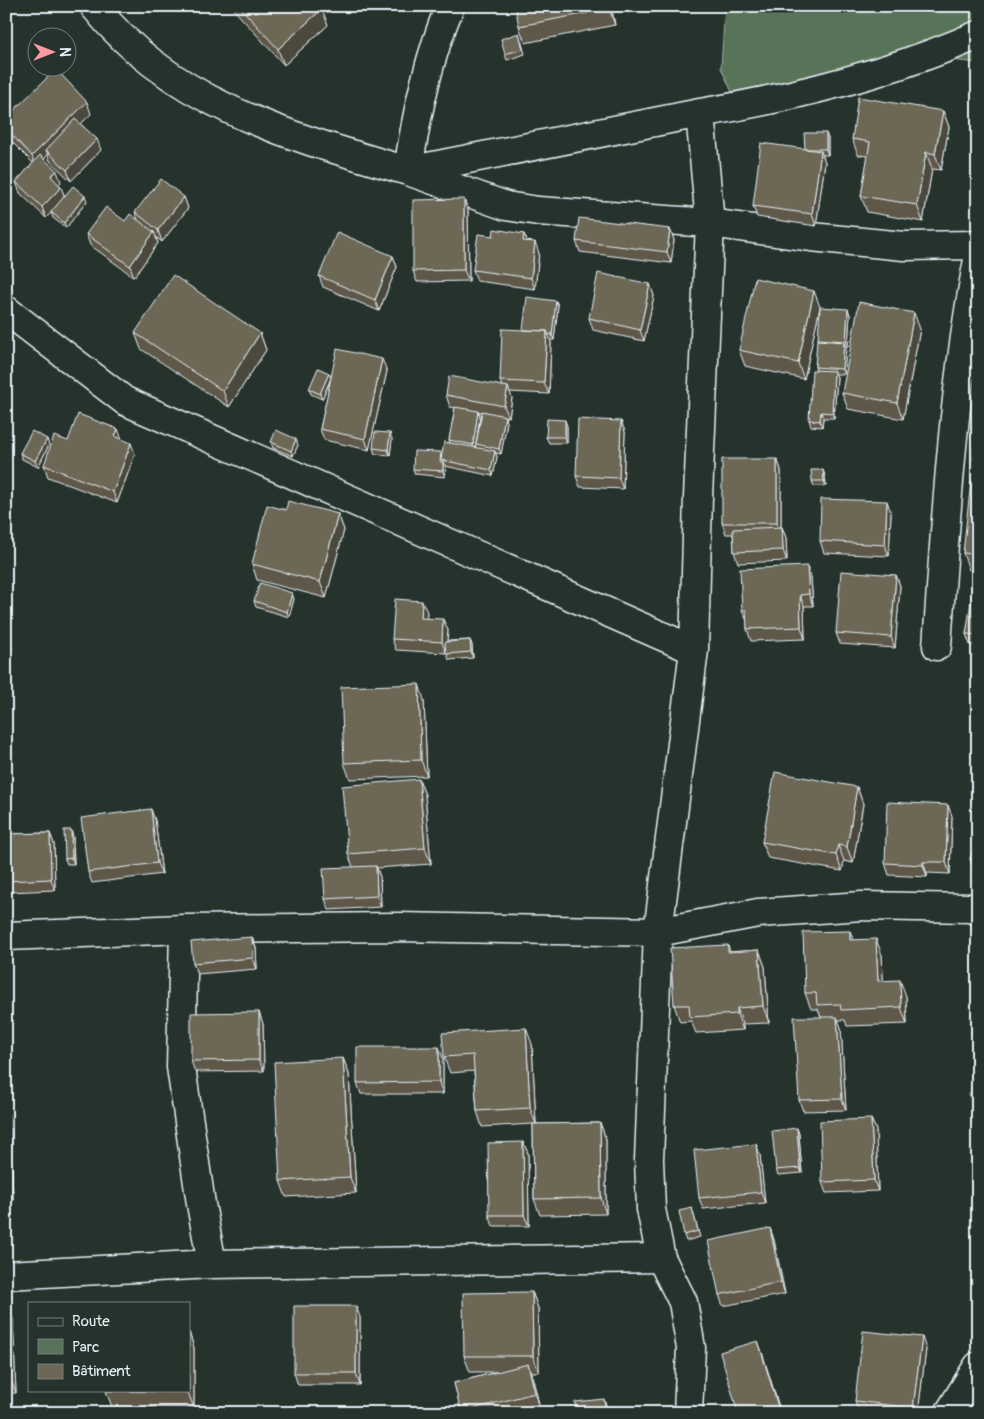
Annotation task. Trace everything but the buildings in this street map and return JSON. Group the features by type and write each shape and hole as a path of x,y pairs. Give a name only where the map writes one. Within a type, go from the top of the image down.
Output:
{"street":[{"path":"94,6 110,27 163,72 224,108 312,142 408,171 506,206 538,211 710,222 811,237 904,246 978,245"},
{"path":"408,171 434,43 450,6"},
{"path":"408,171 700,112 768,102 820,90 931,54 978,35"},
{"path":"688,1413 691,1348 683,1302 661,1258 650,1209 649,1160 658,932 694,650 698,497 710,222 700,112"},
{"path":"937,646 951,454 969,304 978,260"},
{"path":"6,310 125,402 694,650"},
{"path":"6,936 184,928 397,928 658,932 758,913 862,906 929,907 978,911"},
{"path":"184,928 181,1067 200,1204 212,1264"},
{"path":"6,1275 212,1264 661,1258"},
{"path":"949,1413 978,1366"}],"green space":[{"path":"725,6 978,6 978,63 951,60 737,103 721,68"},
{"path":"978,1076 978,1125 969,1094"}]}
